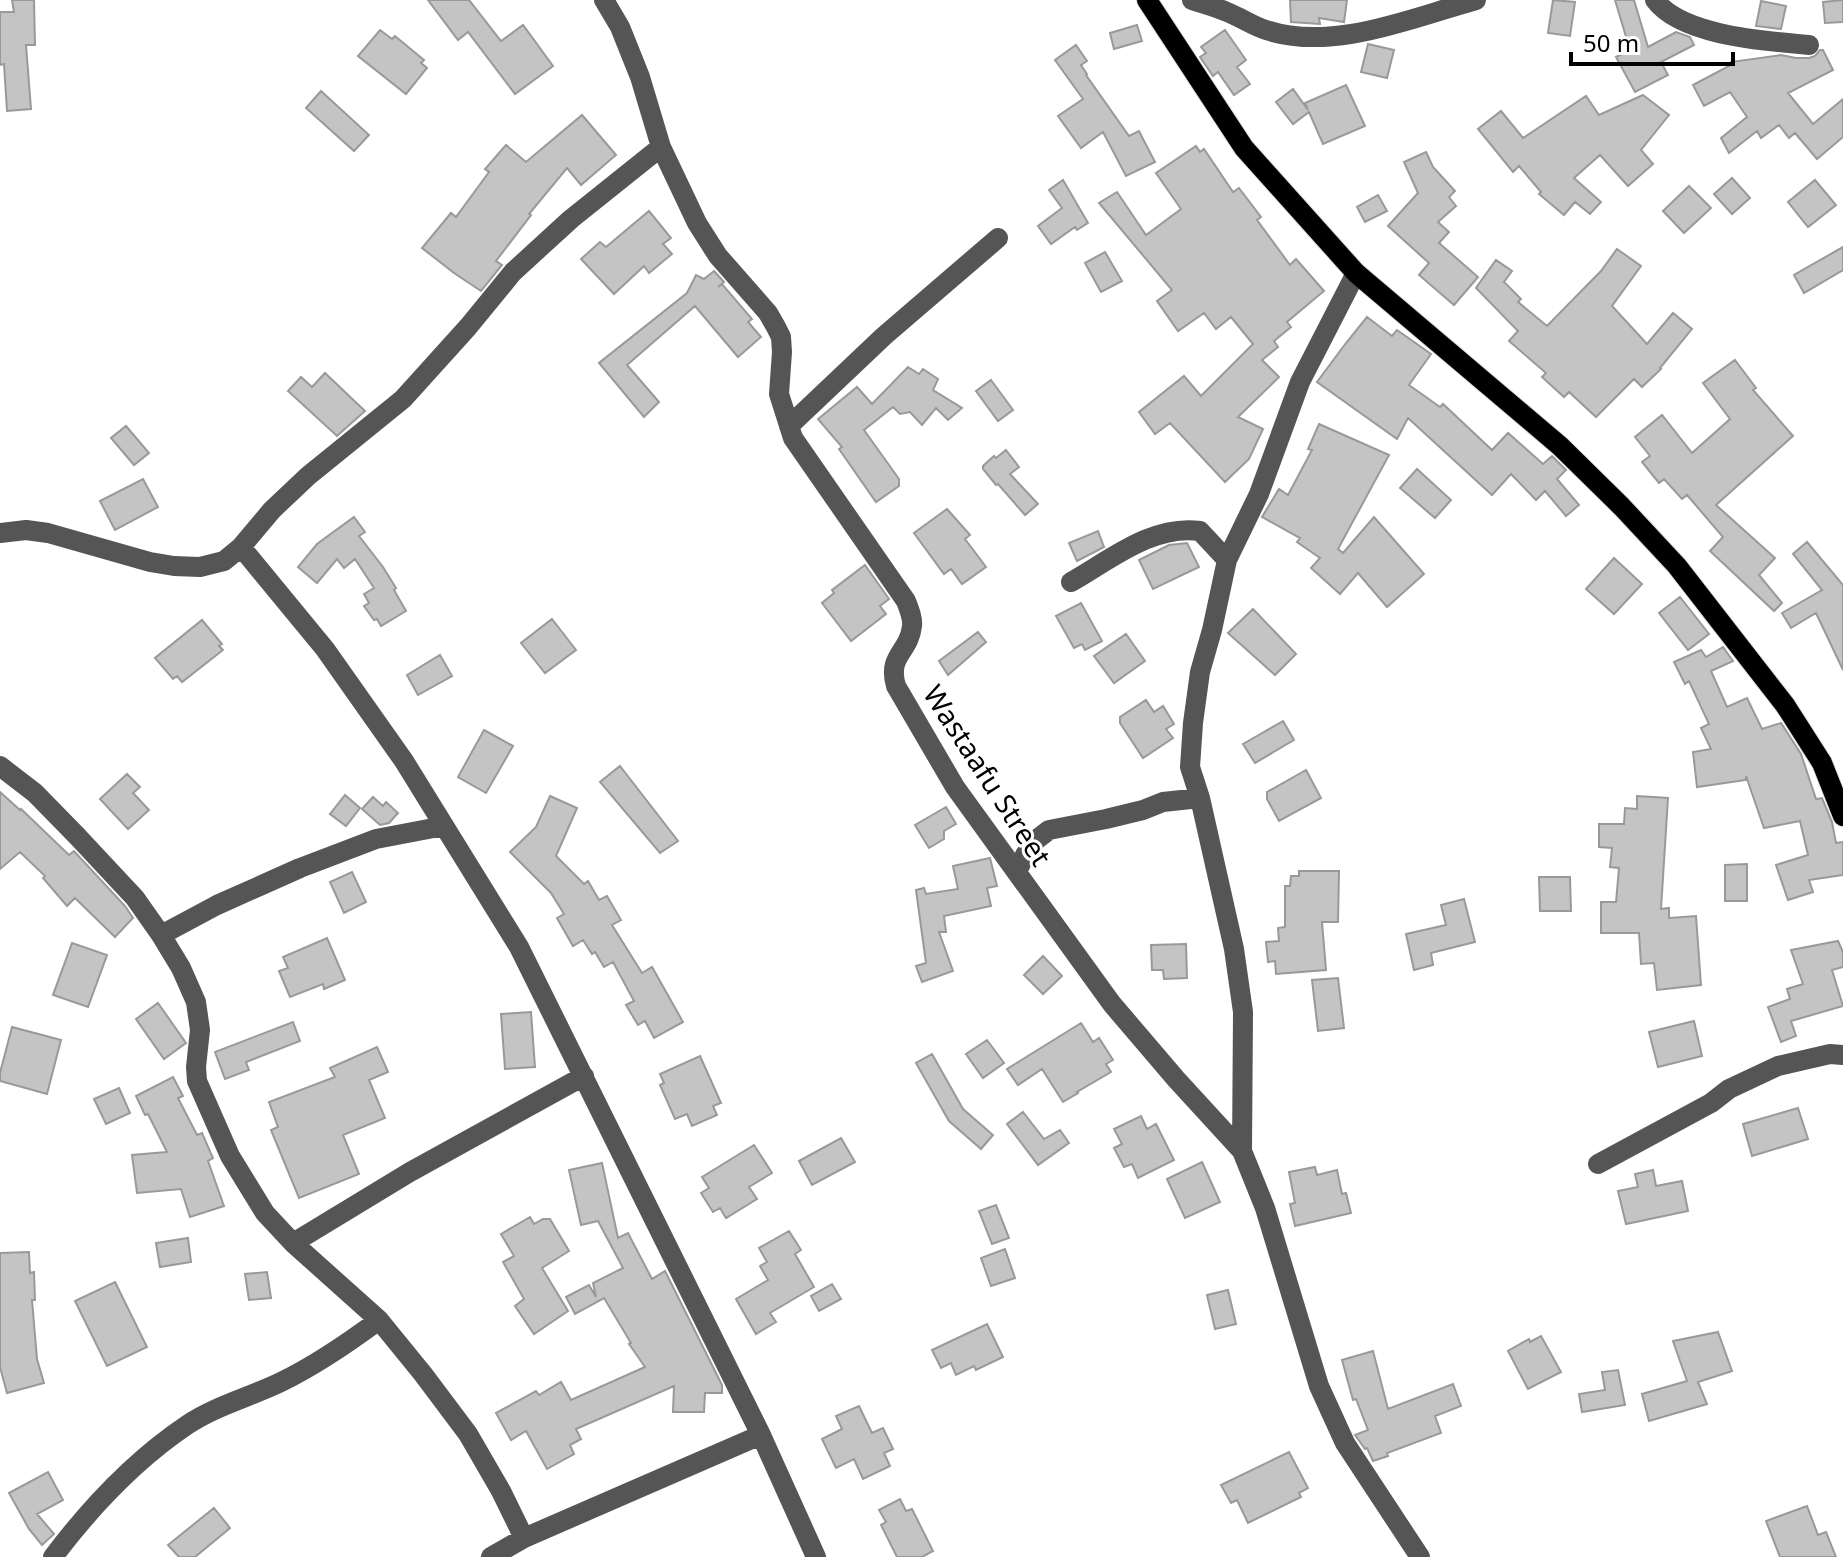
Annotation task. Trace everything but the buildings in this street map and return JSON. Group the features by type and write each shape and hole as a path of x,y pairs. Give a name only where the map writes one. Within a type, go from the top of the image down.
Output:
{"main road":[{"path":"1147,0 1244,148 1356,273 1560,446 1677,566 1785,705 1822,763 1843,816"}],"street":[{"name":"Wastaafu Street","path":"604,0 620,27 661,147 697,223 718,256 768,313 781,337 779,394 793,438 906,601 913,623 907,643 894,663 896,686 955,787 1112,1004 1242,1151 1265,1208 1319,1386 1345,1443 1420,1557"},
{"path":"1192,0 1265,30 1296,37 1331,37 1476,0"},
{"path":"1655,0 1662,10 1709,30 1760,41 1809,45"},
{"path":"0,533 26,530 48,533 174,566 200,567 224,561 308,476 403,399 513,272 571,219 661,147"},
{"path":"789,426 884,336 998,238"},
{"path":"1242,1151 1243,1012 1234,949 1200,798 1190,767 1193,723 1200,672 1227,560 1259,494 1300,382 1356,273"},
{"path":"1071,582 1143,541 1178,530 1200,531 1227,560"},
{"path":"241,547 325,649 404,761 519,947 761,1435 816,1557"},
{"path":"0,766 35,793 78,837 135,898 161,935 181,968 196,1002 200,1030 197,1081 230,1156 265,1213 293,1243 379,1320 423,1374 468,1434 524,1538"},
{"path":"1017,872 1036,840 1049,830 1143,810 1163,802 1200,798"},
{"path":"161,935 217,905 300,868 376,839 444,826"},
{"path":"1598,1164 1757,1075 1778,1066 1830,1054 1843,1055"},
{"path":"293,1243 410,1172 584,1076"},
{"path":"53,1557 77,1525 116,1485 188,1424 282,1381 339,1349 379,1320"},
{"path":"491,1557 524,1538 761,1435"}]}
